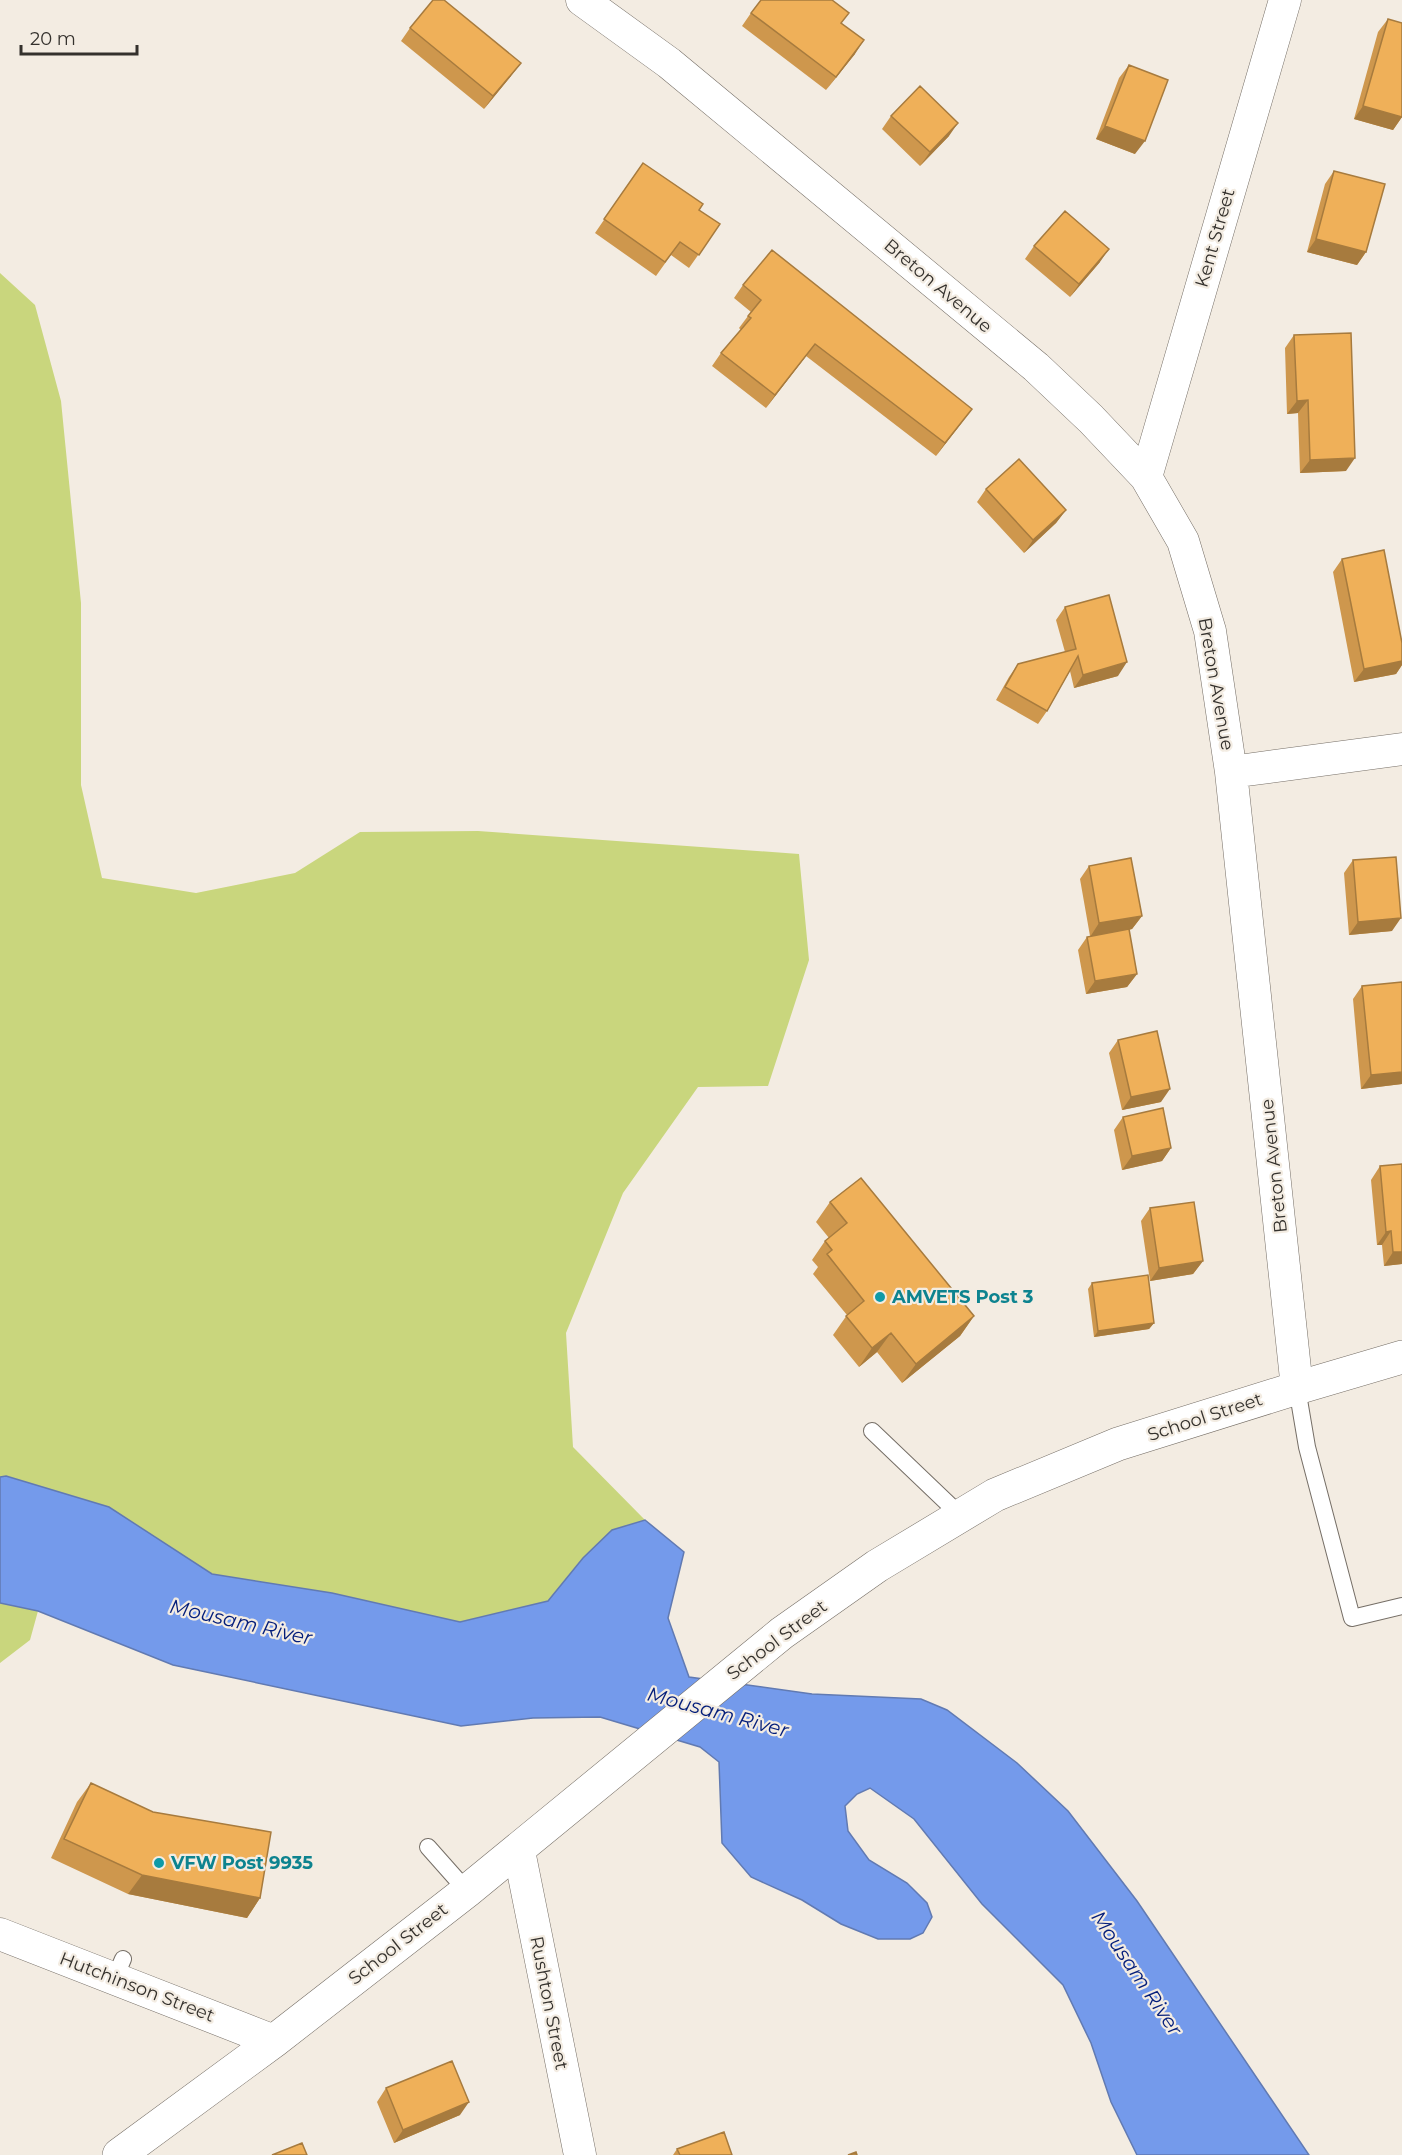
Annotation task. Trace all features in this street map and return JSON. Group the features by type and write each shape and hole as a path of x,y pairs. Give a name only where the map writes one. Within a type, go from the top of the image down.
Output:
{"street":[{"name":"Breton Avenue","path":"582,0 669,63 1030,362 1091,419 1146,477 1183,541 1210,631 1231,772 1297,1388"},
{"name":"Kent Street","path":"1146,477 1285,0"},
{"path":"1231,772 1402,750"},
{"name":"School Street","path":"120,2155 274,2041 519,1851 782,1633 877,1566 995,1495 1118,1444 1402,1357"},
{"name":"Rushton Street","path":"519,1851 580,2155"},
{"name":"Hutchinson Street","path":"0,1934 119,1969 274,2041"}],"lane":[{"path":"1297,1388 1307,1447 1352,1618 1402,1606"},
{"path":"872,1431 961,1516"},
{"path":"428,1847 467,1891"}],"green space":[{"path":"0,273 35,305 61,401 81,603 81,785 102,878 196,893 295,873 360,832 478,831 799,854 809,960 768,1086 698,1087 623,1193 566,1333 573,1447 645,1520 612,1530 583,1558 548,1601 460,1622 332,1593 212,1574 109,1507 6,1476 0,1477"},
{"path":"0,1603 38,1611 30,1640 0,1663"}],"water":[{"name":"Mousam River","path":"6,1476 109,1507 212,1574 332,1593 460,1622 548,1601 583,1558 612,1530 645,1520 684,1552 668,1618 689,1677 812,1694 921,1699 947,1710 1017,1763 1068,1811 1137,1901 1309,2155 1137,2155 1111,2102 1091,2043 1063,1985 982,1904 914,1819 870,1788 857,1794 845,1806 848,1831 869,1860 907,1883 927,1903 932,1917 923,1933 910,1939 878,1939 841,1924 802,1900 751,1877 722,1843 719,1762 700,1747 600,1717 533,1718 461,1726 173,1665 38,1611 0,1603 0,1477"}],"building":[{"path":"433,0 444,0 521,63 493,96 410,28"},
{"path":"761,0 832,0 849,13 841,23 864,40 836,77 751,13"},
{"path":"1388,19 1402,23 1402,117 1363,106"},
{"path":"1129,65 1168,80 1145,141 1105,126"},
{"path":"920,86 958,123 930,152 891,116"},
{"path":"643,163 703,204 699,210 720,224 699,255 680,242 665,262 604,219"},
{"path":"1334,171 1385,184 1366,252 1316,239"},
{"path":"1065,211 1109,249 1079,284 1034,246"},
{"path":"772,250 972,409 945,443 815,344 775,395 721,353 751,318 748,316 761,300 743,285"},
{"path":"1351,333 1355,458 1310,460 1308,400 1297,401 1294,335"},
{"path":"1019,459 1066,510 1033,540 986,489"},
{"path":"1384,550 1402,643 1402,661 1364,669 1342,559"},
{"path":"1109,595 1127,662 1083,675 1078,656 1047,711 1005,687 1018,664 1076,649 1065,607"},
{"path":"1396,857 1401,918 1358,922 1353,860"},
{"path":"1131,858 1142,916 1099,923 1089,866"},
{"path":"1129,929 1137,974 1095,981 1087,937"},
{"path":"1402,982 1402,1072 1371,1075 1362,986"},
{"path":"1157,1031 1170,1089 1131,1097 1118,1040"},
{"path":"1163,1108 1171,1148 1132,1156 1123,1117"},
{"path":"1402,1164 1402,1252 1393,1252 1391,1231 1386,1232 1380,1166"},
{"name":"AMVETS Post 3","path":"861,1178 974,1316 916,1364 891,1333 872,1348 846,1316 864,1301 827,1254 832,1250 825,1241 847,1223 830,1202"},
{"path":"1194,1202 1203,1261 1159,1268 1150,1208"},
{"path":"1148,1275 1154,1323 1098,1331 1092,1283"},
{"name":"VFW Post 9935","path":"91,1783 153,1812 271,1832 260,1898 142,1875 64,1839"},
{"path":"452,2061 469,2102 403,2130 386,2088"},
{"path":"724,2132 732,2155 680,2155 677,2149"},
{"path":"302,2143 307,2155 272,2155"}],"place":[{"name":"AMVETS Post 3","path":"880,1297"},
{"name":"VFW Post 9935","path":"159,1863"}]}
